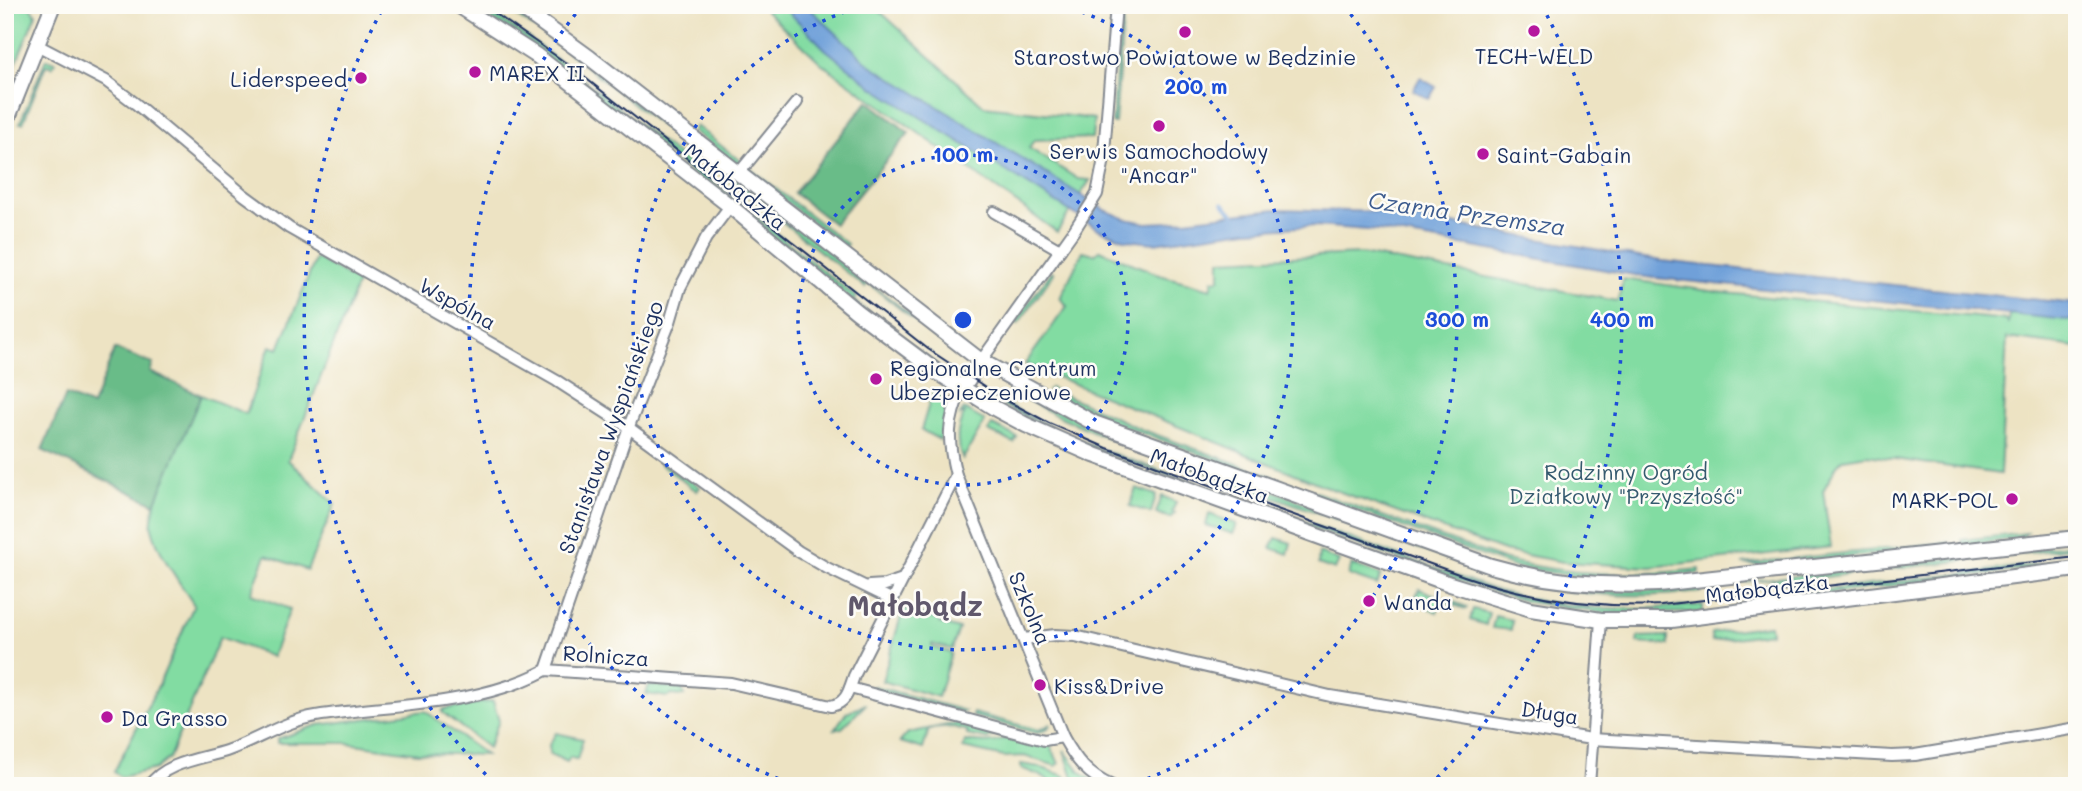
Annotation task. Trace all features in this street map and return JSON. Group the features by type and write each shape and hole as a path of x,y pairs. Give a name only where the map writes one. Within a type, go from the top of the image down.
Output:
{"street":[{"name":"Małobądzka","path":"458,5 537,56 730,206 857,312 962,388 1026,425 1094,455 1450,584 1531,609 1601,620 1672,620 1707,618 2077,569"},
{"name":"Małobądzka","path":"516,5 590,58 981,361 1094,423 1491,566 1556,581 1588,585 1658,584 2077,538"},
{"path":"962,388 1093,202 1103,164 1116,5"},
{"path":"5,125 51,6"},
{"name":"Wspólna","path":"37,45 106,81 244,195 289,228 557,381 629,428 798,551 892,600"},
{"path":"739,173 797,102"},
{"name":"Stanisława Wyspiańskiego","path":"546,670 680,288 706,238 730,206"},
{"path":"994,212 1060,250"},
{"name":"Szkolna","path":"962,388 951,418 949,433 949,446 956,475 1063,737 1083,768 1112,786"},
{"path":"956,475 850,688 1044,740 1063,737"},
{"path":"949,491 963,493"},
{"path":"866,586 885,585 903,579"},
{"path":"1589,786 1601,620"},
{"name":"Długa","path":"1024,639 1055,635 1075,636 1330,696 1591,739 1892,756 1915,755 2077,728"},
{"name":"Rolnicza","path":"149,786 158,775 176,766 245,744 301,719 480,694 518,683 546,670 731,683 831,706 844,701 850,688"}],"green space":[{"path":"15,5 30,7 36,14 5,90 5,14 8,8 12,9"},
{"path":"470,5 504,22 558,60 856,297 854,301 937,365 906,343 534,47"},
{"path":"501,5 505,5 550,36 951,346 949,348 868,283 865,287 563,48"},
{"path":"760,5 873,5 984,106 1094,119 1092,138 1034,140 1029,148 1078,179 1090,180 1057,232 821,63"},
{"path":"1124,8 1115,123 1112,123 1121,16"},
{"path":"46,59 55,62 52,67 45,67 23,123 20,123"},
{"path":"868,101 909,133 834,224 794,193"},
{"path":"696,126 743,163 739,165 693,131"},
{"path":"749,168 847,244 844,247 747,171"},
{"name":"Rodzinny Ogród Działkowy \"Przyszłość\"","path":"1100,250 1160,275 1211,289 1213,280 1220,279 1220,260 1361,254 1618,301 1623,279 1725,293 2007,320 2008,324 2009,314 2077,320 2077,347 2007,338 2000,474 1867,455 1843,459 1823,491 1831,547 1651,567 1563,562 1504,551 1332,489 1025,364 1067,306 1060,298 1083,251 1094,254"},
{"path":"316,258 358,282 288,460 335,504 307,570 266,555 251,594 290,609 272,657 220,637 169,758 155,769 121,777 114,772 159,684 194,605 164,558 152,528 152,517 163,483 201,395 246,414 270,346 279,349"},
{"path":"1052,271 1054,273 1018,324 1015,321"},
{"path":"115,349 153,364 150,372 201,395 155,504 42,450 66,395 92,406"},
{"path":"1012,387 1059,411 1500,576 1550,586 1600,591 1700,586 1701,592 1599,594 1549,588 1499,577 1106,437 1010,391"},
{"path":"1050,388 1143,430 1505,560 1602,574 1699,569 1699,573 1642,580 1602,580 1514,567 1097,417 1048,391"},
{"path":"933,391 948,402 940,440 921,430"},
{"path":"1003,403 1097,448 1498,591 1544,602 1595,608 1640,609 1703,605 1703,612 1608,614 1528,602 1457,580 1105,453 1055,432 1002,405"},
{"path":"964,409 985,421 963,459 958,436 965,413 960,415"},
{"path":"992,425 1017,437 1014,443 988,431"},
{"path":"663,459 700,487 697,491 660,464"},
{"path":"1136,488 1156,495 1151,513 1130,506"},
{"path":"1162,496 1176,502 1172,512 1175,513 1170,518 1156,513"},
{"path":"1209,514 1237,524 1233,534 1206,525"},
{"path":"2027,533 2021,538 1963,545 1962,540"},
{"path":"1276,538 1291,543 1288,554 1271,548"},
{"path":"1950,542 1950,546 1767,566 1742,564"},
{"path":"2077,544 2077,547 1775,583 1774,578"},
{"path":"1319,553 1339,561 1335,570 1318,564"},
{"path":"2077,560 2077,563 1777,600 1776,596"},
{"path":"1352,565 1381,575 1377,585 1348,575"},
{"path":"1419,589 1467,607 1466,609 1441,601 1437,612 1414,601"},
{"path":"903,609 959,629 952,649 932,644 932,647 951,653 938,697 882,681"},
{"path":"1473,609 1489,613 1486,625 1470,620"},
{"path":"1495,616 1512,620 1511,630 1492,628"},
{"path":"1770,625 1771,633 1712,641 1711,633"},
{"path":"1668,636 1668,645 1637,643 1638,637"},
{"path":"649,685 682,688 684,696 646,694"},
{"path":"874,686 965,711 962,713 872,689"},
{"path":"493,701 499,721 488,748 442,712 444,709"},
{"path":"866,704 842,728 835,729 846,713"},
{"path":"425,711 486,755 418,753 348,743 277,743 277,739 318,725"},
{"path":"973,713 1039,730 1051,724 1046,730 1037,733 972,716"},
{"path":"957,723 994,733 987,739 967,735 968,731 954,727 929,729 923,749 900,742 908,733"},
{"path":"556,733 583,739 577,760 570,757 567,762 550,754 549,745"},
{"path":"1010,736 1051,746 1059,764 1056,766 1024,756 1004,757 963,748 965,741 994,742"},
{"path":"1064,750 1080,771 1099,786 1076,786"},
{"path":"1021,764 1065,776 1069,786 1052,786 1046,778 1021,768"}],"water":[{"path":"782,5 806,5 869,64 1105,210 1126,219 1146,223 1169,222 1276,209 1385,212 1662,261 2077,304 2077,321 1646,277 1380,231 1316,226 1247,230 1154,243 1127,240 1100,230 874,88 825,49"},
{"path":"1420,78 1436,87 1429,99 1413,90"}],"waterway":[{"path":"1223,203 1236,217"}],"tram line":[{"path":"483,5 569,65 928,349 1002,398 1049,423 1107,448 1464,576 1537,596 1636,606 2077,557"}],"place":[{"name":"TECH-WELD","path":"1534,31"},
{"name":"Starostwo Powiatowe w Będzinie","path":"1185,32"},
{"name":"MAREX II","path":"475,72"},
{"name":"Liderspeed","path":"361,78"},
{"name":"Serwis Samochodowy \"Ancar\"","path":"1159,126"},
{"name":"Saint-Gabain","path":"1483,154"},
{"name":"Regionalne Centrum Ubezpieczeniowe","path":"876,379"},
{"name":"MARK-POL","path":"2012,499"},
{"name":"Wanda","path":"1369,601"},
{"name":"Kiss&Drive","path":"1040,685"},
{"name":"Da Grasso","path":"107,717"}],"district":[{"name":"Małobądz","path":"915,605"}],"water label":[{"name":"Czarna Przemsza","path":"1467,213"}]}
